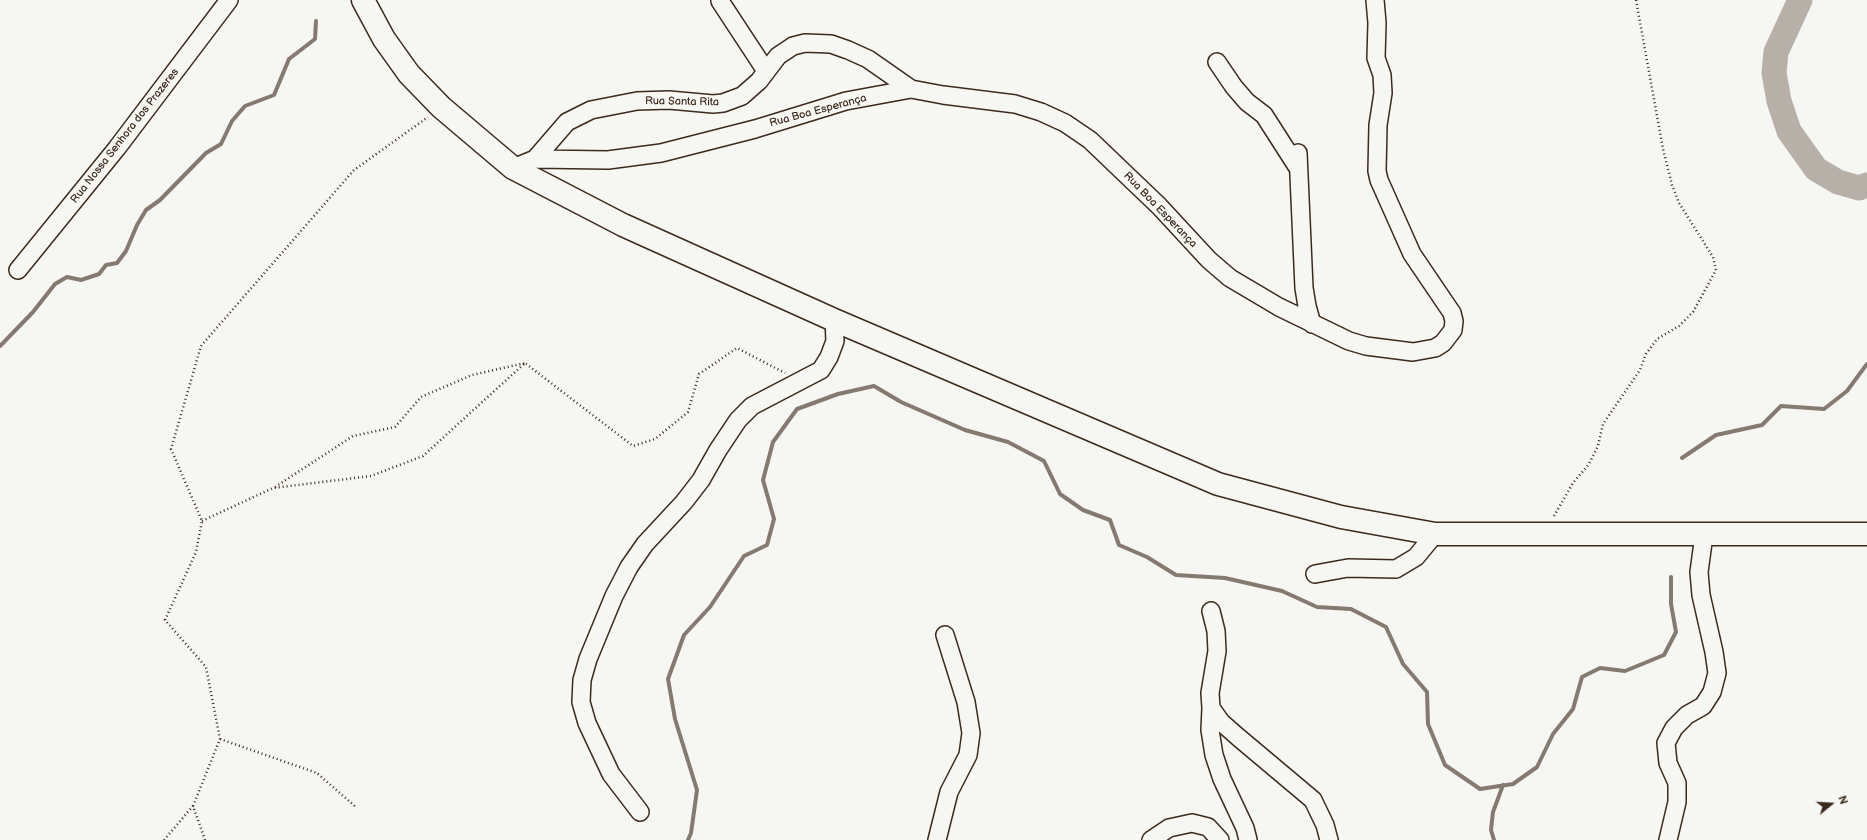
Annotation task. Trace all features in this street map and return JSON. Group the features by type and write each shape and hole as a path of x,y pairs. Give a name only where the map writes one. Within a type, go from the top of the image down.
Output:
{"main road":[{"path":"363,0 384,40 409,74 441,107 513,168 623,225 834,320 1218,484 1341,517 1435,534 1867,534"}],"street":[{"name":"Rua Nossa Senhora dos Prazeres","path":"18,270 117,148 229,0"},
{"name":"Rua Boa Esperança","path":"513,168 535,159 608,160 661,153 755,129 846,101 911,89 943,95 1015,104 1041,112 1065,123 1096,145 1159,206 1209,260 1219,269 1272,304 1312,324 1366,346 1413,352 1435,348 1443,342 1453,330 1454,320 1452,313 1412,254 1379,180 1376,158 1378,125 1383,93 1382,75 1376,58 1377,23 1375,0"},
{"path":"720,1 766,70"},
{"name":"Rua Santa Rita","path":"535,159 567,122 591,110 636,101 669,100 713,104 723,103 742,96 751,89 778,56 793,46 817,43 831,44 868,59 911,89"},
{"path":"1217,62 1247,102 1264,115 1298,160 1304,288 1312,324"},
{"path":"640,812 611,774 587,723 581,702 582,680 588,659 614,596 628,567 645,544 684,502 701,480 718,450 738,420 752,406 821,370 829,357 835,341 834,320"},
{"path":"1315,574 1348,568 1396,569 1416,557 1435,534"},
{"path":"1668,840 1677,802 1677,783 1668,763 1666,743 1674,728 1687,715 1703,706 1712,692 1717,673 1714,652 1701,595 1699,572 1704,535"},
{"path":"1211,611 1216,631 1217,651 1210,693 1210,730 1214,755 1222,779 1248,840"},
{"path":"937,840 949,792 968,755 971,733 966,702 945,635"},
{"path":"1211,708 1221,722 1313,800 1329,840"},
{"path":"1151,840 1169,828 1192,823 1208,827 1220,840"}],"path":[{"path":"1545,533 1573,483 1589,464 1598,446 1603,424 1640,370 1646,354 1657,339 1679,326 1693,312 1716,270 1713,257 1679,203 1672,185 1659,129 1636,0"},
{"path":"164,840 193,806 220,739 206,667 165,620 196,552 202,522 171,449 201,346 354,170 441,107"},
{"path":"525,363 633,446 655,439 688,412 700,374 737,348 800,381"},
{"path":"202,522 273,488 353,436 395,427 421,397 472,375 525,363"},
{"path":"273,488 371,476 423,456 525,363"},
{"path":"220,739 317,773 357,808"},
{"path":"193,806 205,840"}],"waterway":[{"path":"1800,0 1776,52 1774,73 1779,101 1789,131 1816,169 1838,182 1859,188 1867,185"},
{"path":"0,346 33,312 55,284 67,277 81,280 99,274 106,265 117,263 126,251 137,225 146,210 160,200 206,153 221,144 232,121 245,106 274,95 289,59 315,39 316,21"},
{"path":"1682,458 1716,435 1762,425 1781,406 1824,409 1847,391 1867,364"},
{"path":"688,840 691,833 697,790 675,719 668,679 684,635 710,607 744,556 767,545 774,519 763,480 773,442 797,409 838,394 874,386 901,402 965,430 1008,442 1044,461 1060,494 1083,510 1110,520 1119,545 1147,557 1176,575 1225,578 1282,591 1317,607 1351,609 1386,627 1403,664 1427,692 1428,724 1445,765 1480,789 1513,784 1537,767 1553,734 1573,709 1582,677 1600,668 1625,671 1664,655 1676,632 1671,604 1671,577"},
{"path":"1494,840 1491,830 1493,812 1503,785"}]}
